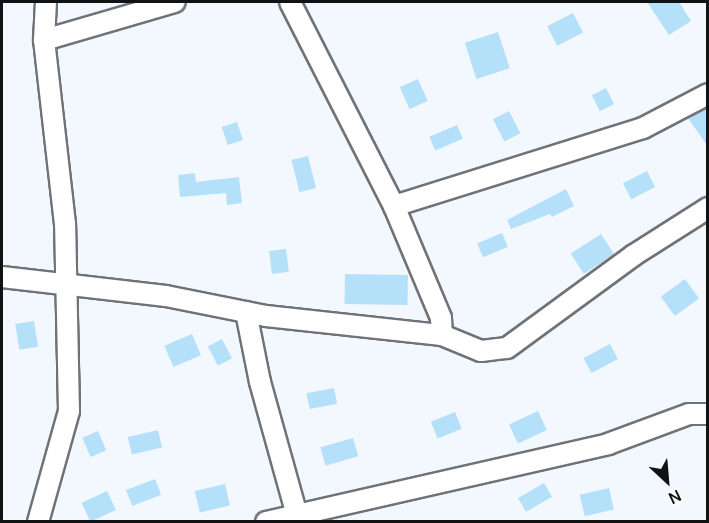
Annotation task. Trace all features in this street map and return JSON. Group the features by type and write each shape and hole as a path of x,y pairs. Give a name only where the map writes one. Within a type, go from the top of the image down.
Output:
{"street":[{"path":"38,522 69,411 65,225 44,40 46,2"},
{"path":"44,40 175,2"},
{"path":"290,2 394,206 441,318 442,335"},
{"path":"394,206 643,128 708,94"},
{"path":"2,277 166,296 246,312 442,335 481,351 507,348 634,255 708,208"},
{"path":"246,312 260,382 306,516"},
{"path":"266,522 306,516 608,444 689,414 708,414"}],"building":[{"path":"647,2 679,2 691,21 669,35"},
{"path":"573,13 583,33 557,46 547,26"},
{"path":"498,32 510,68 476,79 465,43"},
{"path":"418,79 428,101 409,109 400,87"},
{"path":"606,88 614,104 600,111 592,95"},
{"path":"708,108 708,147 688,118"},
{"path":"509,111 520,133 504,141 493,119"},
{"path":"237,122 243,140 228,145 222,127"},
{"path":"457,125 463,139 435,151 429,137"},
{"path":"308,156 316,188 299,192 292,160"},
{"path":"647,171 655,187 631,199 623,183"},
{"path":"195,173 196,182 239,177 242,203 227,205 226,193 180,197 178,175"},
{"path":"566,189 574,206 552,217 550,214 511,229 507,220"},
{"path":"502,233 508,247 483,257 477,244"},
{"path":"601,234 614,254 584,274 571,254"},
{"path":"286,249 289,272 272,274 269,251"},
{"path":"345,274 408,275 407,305 344,304"},
{"path":"685,279 699,298 675,316 661,297"},
{"path":"34,321 38,347 19,350 15,324"},
{"path":"192,334 201,355 173,367 164,346"},
{"path":"222,339 232,359 218,366 208,346"},
{"path":"610,344 618,359 591,373 584,358"},
{"path":"334,388 337,404 310,409 307,393"},
{"path":"538,411 547,430 518,444 509,425"},
{"path":"455,412 462,429 438,438 431,422"},
{"path":"158,430 162,448 132,455 128,437"},
{"path":"98,431 106,450 91,457 82,438"},
{"path":"353,438 358,456 326,466 320,447"},
{"path":"155,479 161,495 132,506 126,490"},
{"path":"544,483 552,497 526,512 518,498"},
{"path":"225,484 230,505 200,512 195,491"},
{"path":"609,488 614,509 585,516 580,495"},
{"path":"107,491 116,510 90,522 82,503"}]}
